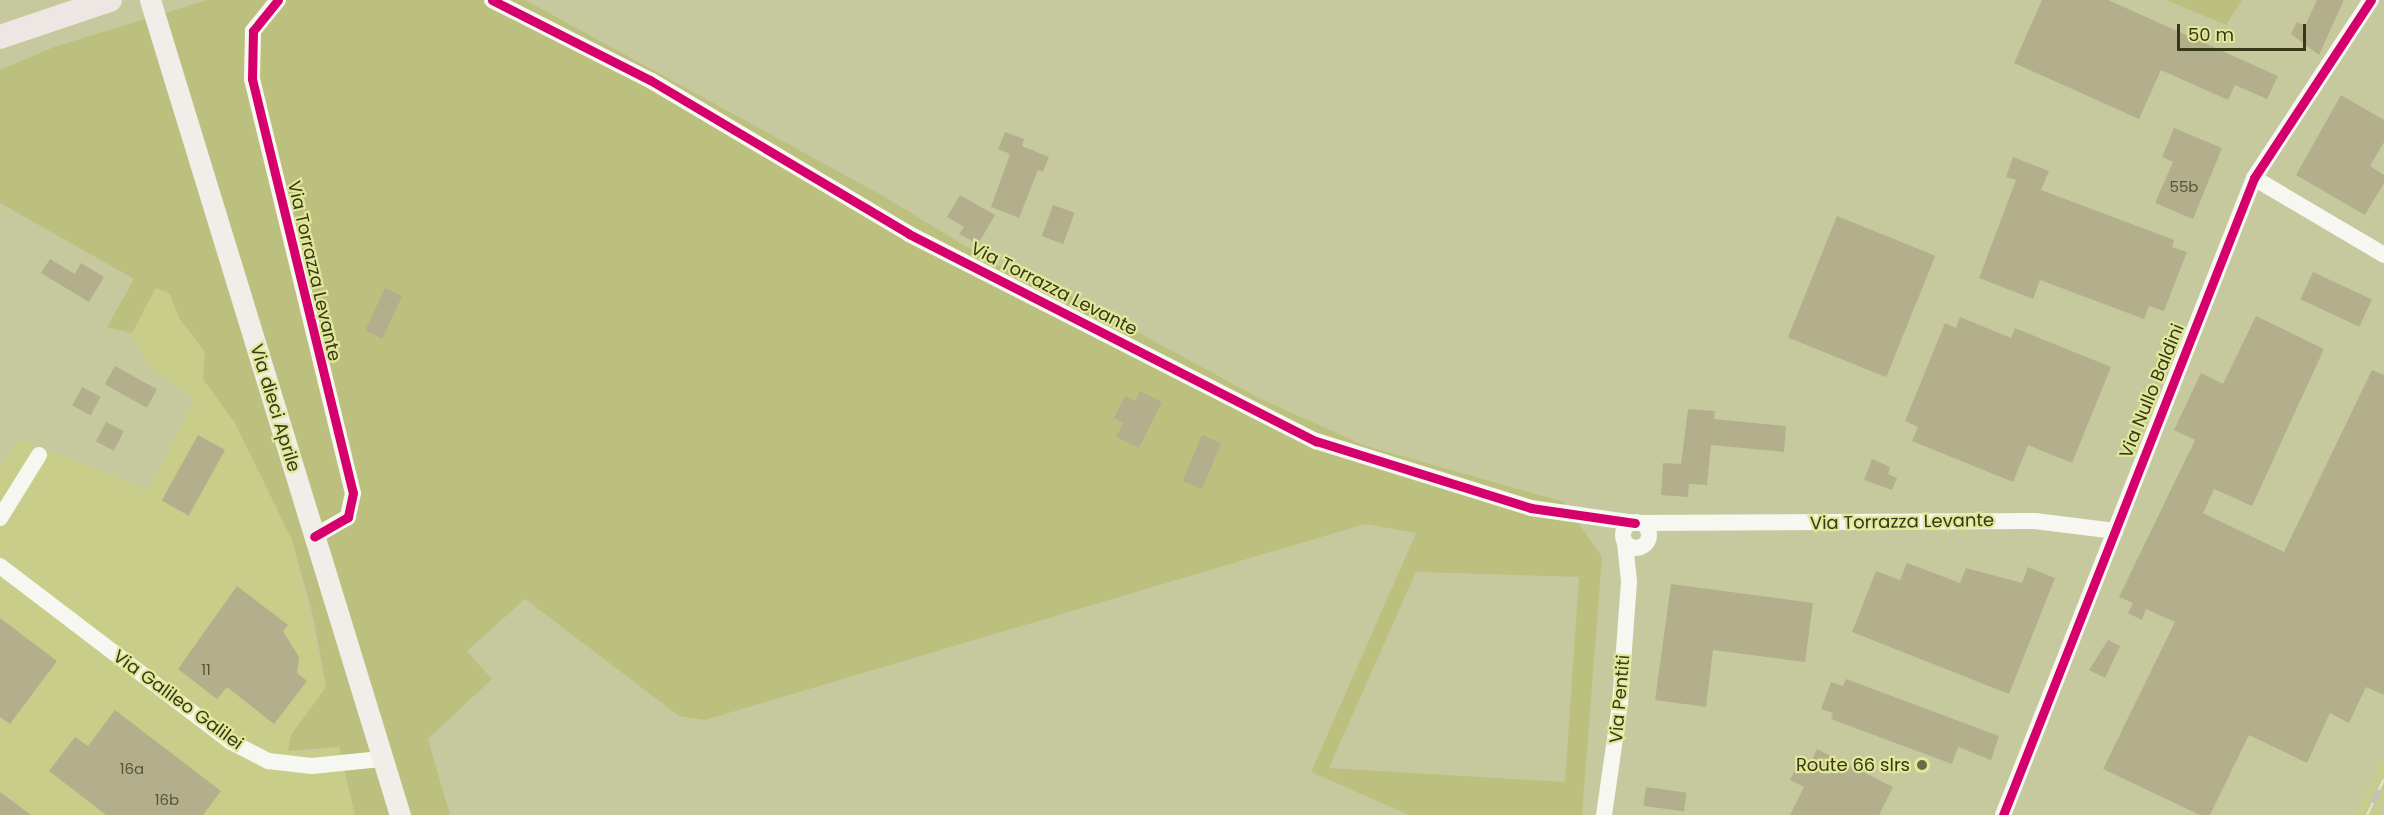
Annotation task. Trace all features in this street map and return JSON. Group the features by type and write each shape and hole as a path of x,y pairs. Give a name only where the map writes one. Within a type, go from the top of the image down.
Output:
{"highway":[{"path":"0,21 66,0"},
{"path":"0,38 110,0"}],"main road":[{"name":"Via dieci Aprile","path":"150,0 400,815"}],"street":[{"name":"Via Torrazza Levante","path":"278,0 253,31 252,79 353,493 348,517 314,537"},
{"name":"Via Torrazza Levante","path":"492,0 650,80 909,234 1317,441 1531,508 1637,523 2035,520 2115,531"},
{"name":"Via Nullo Baldini","path":"2003,815 2254,178 2371,0"},
{"path":"2254,178 2384,255"},
{"path":"0,518 39,455"},
{"name":"Via Torrazza Levante","path":"1595,518 1635,542 1688,524"},
{"path":"1635,542 1637,523"},
{"name":"Via Pentiti","path":"1604,815 1611,796 1629,581 1635,542"},
{"name":"Via Galileo Galilei","path":"0,566 231,742 268,761 312,766 381,759"}],"shaded area":[{"path":"207,0 525,0 883,196 997,265 1069,295 1257,397 1363,445 1564,502 1602,557 1582,815 1409,815 1311,772 1416,533 1365,524 705,720 679,716 525,599 467,651 492,679 428,739 450,815 355,815 339,747 288,751 291,735 326,687 313,616 292,540 235,423 203,379 205,352 179,318 170,294 156,288 132,333 107,327 134,279 0,203 0,70 54,47","holes":["1416,572 1579,577 1565,782 1329,768"]},
{"path":"2166,0 2242,0 2226,25"},
{"path":"155,288 170,294 179,318 205,352 203,379 235,423 292,540 326,687 291,735 297,754 339,747 355,815 0,815 0,469 18,439 149,490 194,400 146,362 132,333"},
{"path":"2384,758 2384,800 2377,815 2356,815"}],"building":[{"path":"2042,0 2108,0 2278,76 2267,99 2235,85 2228,100 2161,70 2139,119 2014,63"},
{"path":"2317,0 2344,0 2319,55 2291,34 2297,22 2305,26"},
{"path":"2341,95 2384,120 2384,142 2370,166 2384,175 2384,183 2365,215 2296,175"},
{"path":"2174,128 2222,148 2193,219 2155,203 2173,162 2162,157"},
{"path":"1005,132 1024,139 1022,146 1049,157 1043,172 1038,170 1019,218 991,207 1010,154 998,149"},
{"path":"2013,157 2049,171 2041,190 2174,240 2172,247 2187,252 2164,311 2149,306 2144,319 2040,280 2033,299 1979,278 2016,180 2006,177"},
{"path":"960,195 995,215 978,244 959,234 964,227 947,217"},
{"path":"1053,205 1075,213 1063,244 1042,236"},
{"path":"1837,216 1935,256 1886,377 1788,337"},
{"path":"50,259 75,274 81,263 104,277 89,302 41,273"},
{"path":"2313,272 2372,299 2359,327 2300,299"},
{"path":"385,288 402,296 382,339 365,331"},
{"path":"2256,316 2324,349 2252,506 2214,489 2203,513 2284,552 2372,370 2384,375 2384,695 2366,687 2349,723 2330,713 2307,763 2249,735 2210,815 2200,815 2103,769 2175,622 2146,609 2142,620 2128,613 2133,603 2119,597 2195,440 2174,430 2201,373 2223,384"},
{"path":"1960,317 2011,338 2015,328 2111,367 2072,463 2028,445 2013,482 1912,441 1918,427 1905,421 1945,323 1956,328"},
{"path":"115,366 157,389 147,408 105,384"},
{"path":"82,387 101,397 91,415 72,406"},
{"path":"1140,391 1162,402 1139,448 1116,437 1123,423 1114,418 1125,396 1135,401"},
{"path":"1688,409 1715,411 1714,419 1786,426 1784,452 1711,445 1707,485 1689,484 1688,497 1661,495 1663,463 1681,464"},
{"path":"106,422 124,431 114,451 96,442"},
{"path":"198,435 225,450 189,516 162,501"},
{"path":"1202,435 1221,443 1202,489 1182,481"},
{"path":"1872,459 1890,467 1888,474 1897,478 1892,490 1864,480"},
{"path":"1907,563 1960,583 1966,568 2022,583 2028,567 2055,578 2009,694 1852,632 1876,571 1900,580"},
{"path":"1671,584 1813,603 1805,662 1713,650 1706,707 1655,700"},
{"path":"237,586 288,625 283,631 299,657 297,673 307,681 274,724 227,687 217,699 178,669"},
{"path":"0,618 57,661 10,724 0,717"},
{"path":"2108,640 2120,646 2105,678 2089,670"},
{"path":"1846,679 1999,736 1991,760 1958,747 1952,764 1831,719 1833,713 1821,709 1831,682 1843,686"},
{"path":"115,710 221,791 203,815 106,815 49,771 75,737 88,746"},
{"path":"1817,749 1893,787 1879,815 1790,815 1804,787 1790,780 1798,764 1808,769"},
{"path":"1646,787 1687,793 1684,812 1643,806"},
{"path":"0,792 31,815 0,815"}],"railway":[{"path":"2367,815 2384,779"}],"cycle path":[{"path":"278,0 253,31 252,79 353,493 348,517 314,537"},
{"path":"492,0 650,80 909,234 1316,441 1531,508 1635,523"},
{"path":"2003,815 2254,178 2371,0"}],"place":[{"name":"Route 66 slrs","path":"1922,765"}]}
